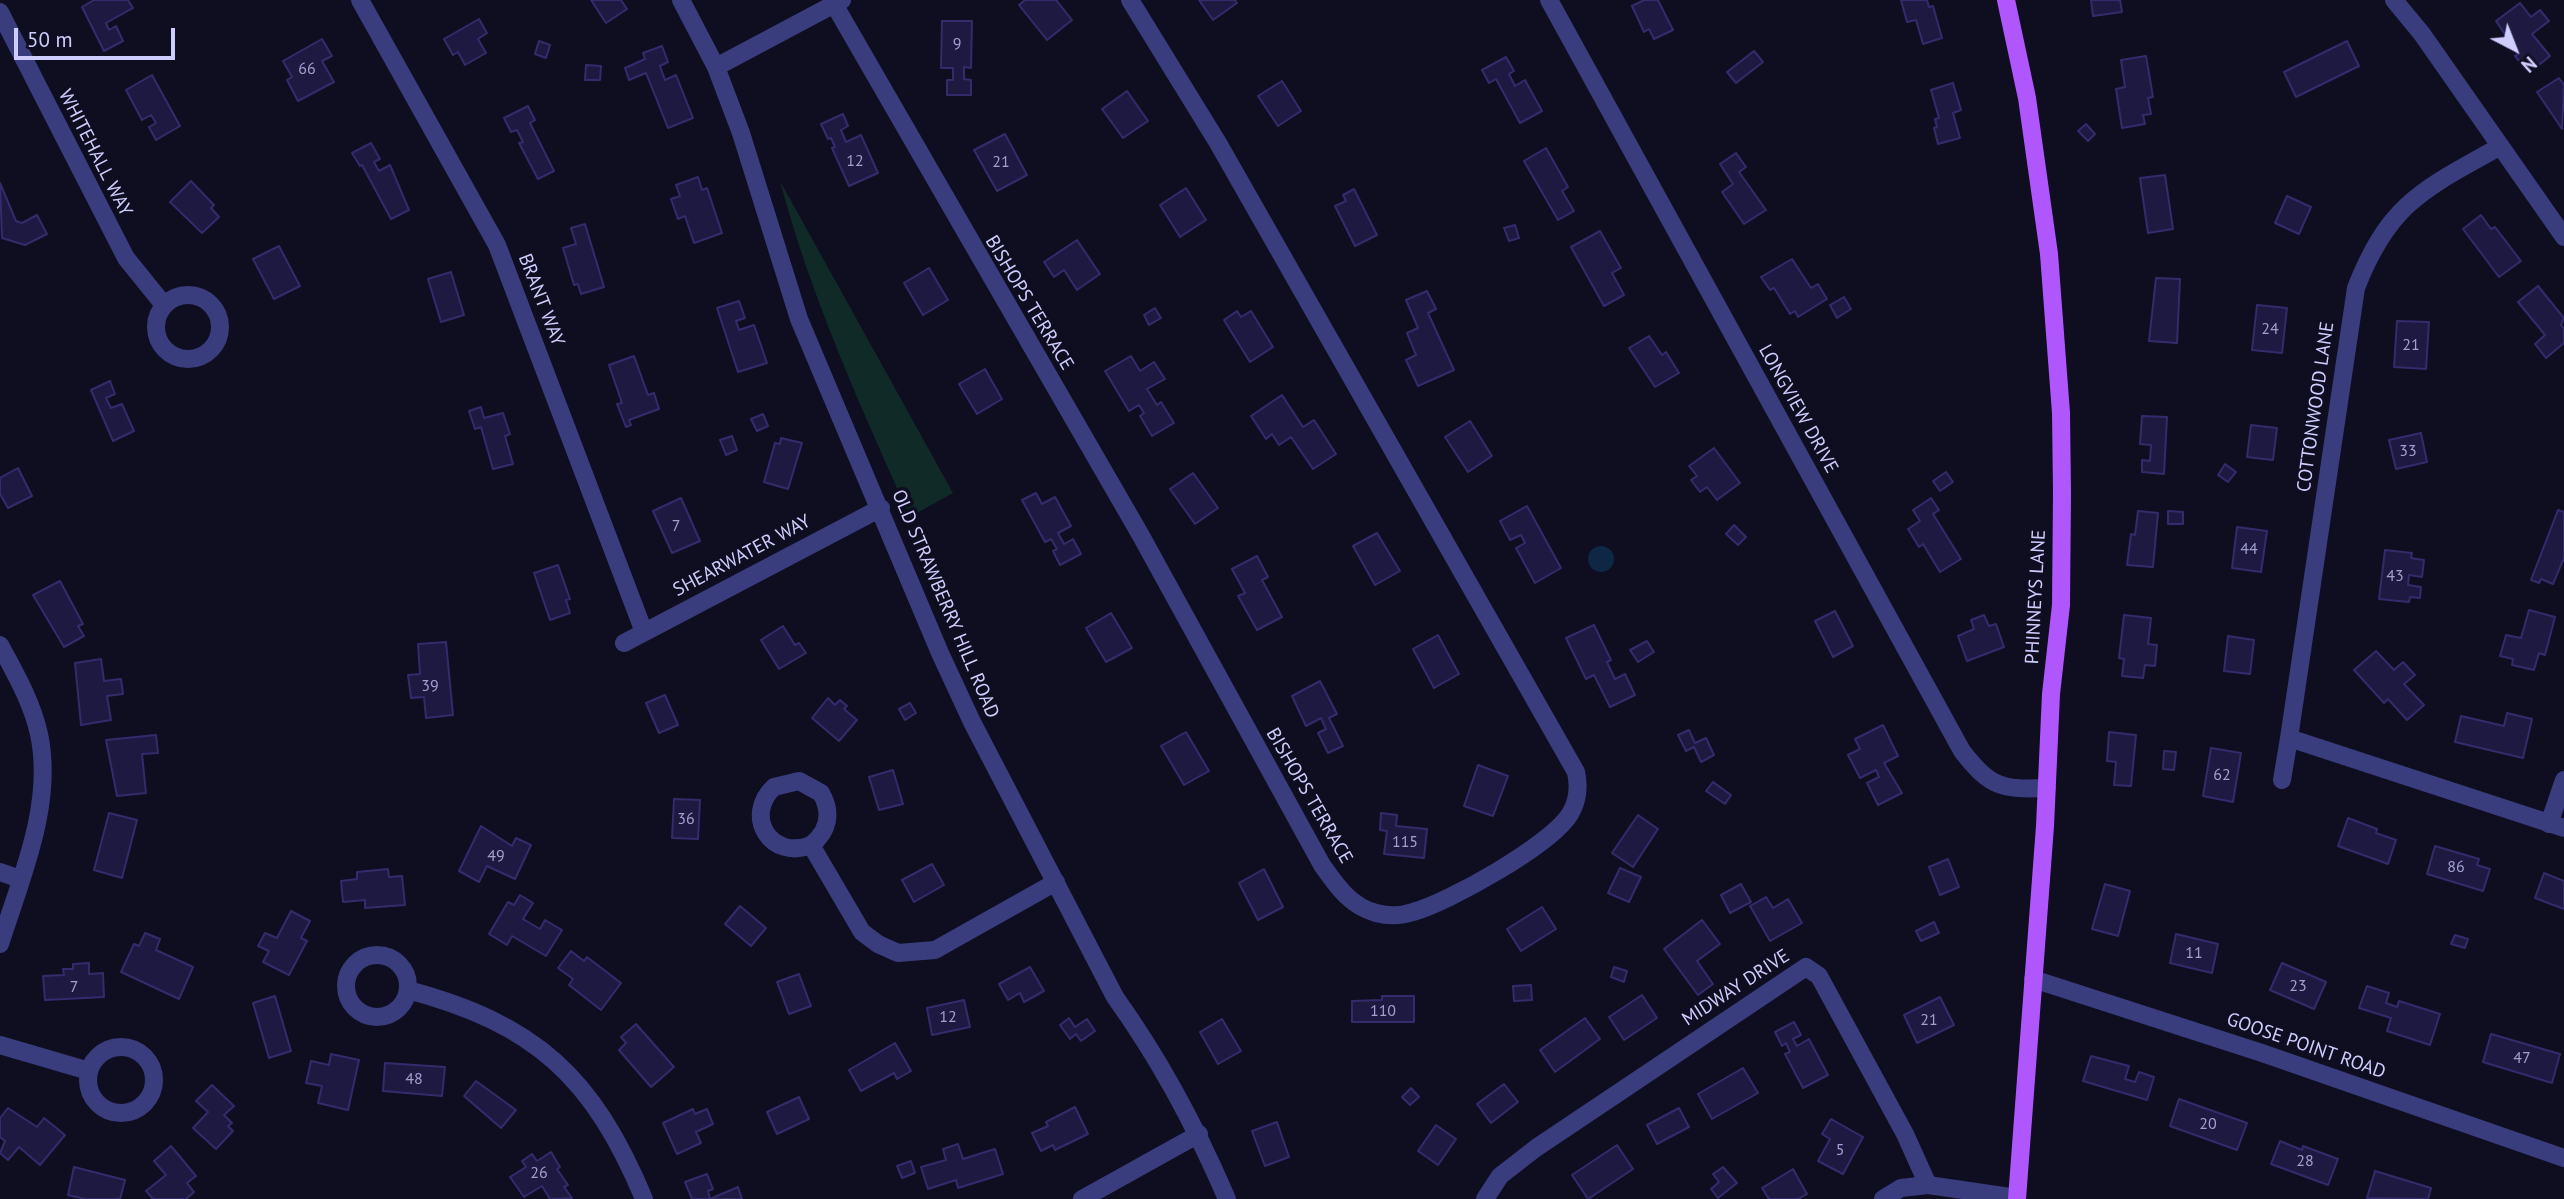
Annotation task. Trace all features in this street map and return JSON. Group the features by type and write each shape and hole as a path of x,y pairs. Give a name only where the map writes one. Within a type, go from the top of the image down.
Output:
{"main road":[{"name":"PHINNEYS LANE","path":"2006,0 2027,98 2047,242 2061,413 2061,605 2051,694 2047,788 2017,1198"}],"street":[{"name":"BRANT WAY","path":"360,0 497,245 644,632"},
{"name":"OLD STRAWBERRY HILL ROAD","path":"681,0 716,67 741,133 799,319 825,385 881,508 966,711 1115,997 1165,1072 1199,1134 1227,1199"},
{"name":"BISHOPS TERRACE","path":"838,2 1140,534 1322,865 1340,890 1363,909 1393,915 1411,913 1429,906 1530,851 1559,828 1576,802 1576,772 1218,142 1130,0"},
{"name":"LONGVIEW DRIVE","path":"1549,0 1962,751 1991,783 2015,789 2047,788"},
{"path":"2394,0 2422,34 2564,237"},
{"path":"716,67 838,2"},
{"name":"WHITEHALL WAY","path":"0,12 120,248 164,305"},
{"name":"COTTONWOOD LANE","path":"2282,780 2356,288 2374,243 2404,206 2433,184 2499,147"},
{"name":"SHEARWATER WAY","path":"624,643 881,508"},
{"path":"0,645 31,707 42,754 40,804 0,944"},
{"path":"2289,738 2556,826 2564,780"},
{"path":"811,845 862,932 878,944 898,953 935,950 1056,882"},
{"path":"0,872 20,879"},
{"name":"MIDWAY DRIVE","path":"1485,1199 1500,1176 1536,1148 1806,967 1819,976 1905,1133 1928,1185"},
{"name":"GOOSE POINT ROAD","path":"2034,979 2262,1053 2564,1158"},
{"path":"408,990 472,1008 542,1049 575,1080 603,1115 625,1155 644,1199"},
{"path":"0,1045 89,1071"},
{"path":"1082,1199 1199,1134"},
{"path":"1883,1199 1901,1188 1928,1185 2017,1198"}],"green space":[{"path":"780,181 953,493 910,517 822,310 792,225"}],"water":[{"path":"1601,546 1610,550 1614,559 1610,568 1601,572 1592,568 1588,559 1592,550"}],"building":[{"path":"94,0 128,0 133,8 106,23 109,30 116,26 123,41 104,51 82,7"},
{"path":"591,0 621,0 627,9 606,23"},
{"path":"1025,0 1056,0 1072,20 1047,40 1019,5"},
{"path":"1199,0 1235,0 1237,3 1213,20"},
{"path":"1644,0 1658,0 1673,30 1654,39 1649,29 1644,32 1632,6"},
{"path":"1901,0 1927,0 1929,7 1933,6 1942,38 1923,44 1916,20 1907,22"},
{"path":"2091,0 2120,0 2122,12 2093,16"},
{"path":"2520,3 2531,17 2540,10 2549,21 2532,34 2550,56 2529,73 2515,56 2518,54 2496,21"},
{"path":"479,19 487,33 478,39 486,53 465,65 458,52 453,55 444,39"},
{"path":"942,21 972,21 971,68 964,67 964,79 971,80 971,95 947,95 947,80 953,80 953,68 941,68"},
{"path":"322,39 332,56 322,61 334,82 298,101 287,80 292,77 283,61"},
{"path":"539,41 550,45 546,58 535,54"},
{"path":"2347,41 2359,66 2296,97 2284,72"},
{"path":"662,46 668,62 660,66 665,80 676,75 693,118 668,128 646,73 629,80 625,68 645,59 643,53"},
{"path":"1754,51 1763,62 1736,83 1727,72"},
{"path":"2146,56 2153,97 2148,98 2151,114 2143,115 2145,124 2122,128 2116,89 2125,87 2121,60"},
{"path":"1506,57 1514,71 1509,74 1515,86 1525,80 1542,111 1520,123 1496,79 1489,83 1482,70"},
{"path":"586,65 601,66 600,80 585,80"},
{"path":"152,75 180,126 156,140 149,127 156,123 151,115 142,120 126,90"},
{"path":"2559,78 2564,85 2562,129 2537,92"},
{"path":"1282,81 1301,111 1278,126 1258,96"},
{"path":"1953,83 1961,110 1953,113 1960,138 1938,144 1934,128 1937,127 1935,119 1939,118 1931,90"},
{"path":"1127,91 1148,121 1123,138 1102,109"},
{"path":"528,106 535,120 530,123 554,171 538,179 519,143 523,142 517,130 511,132 504,118"},
{"path":"843,114 848,126 841,130 846,142 861,135 878,173 849,186 832,148 835,147 831,138 828,139 821,124"},
{"path":"2086,124 2095,134 2088,141 2078,131"},
{"path":"1005,134 1027,175 997,191 974,150"},
{"path":"371,143 380,159 374,162 379,171 390,165 409,210 391,219 362,165 360,166 352,153"},
{"path":"1546,148 1568,187 1562,191 1574,211 1558,220 1524,161"},
{"path":"1736,153 1746,167 1739,172 1766,210 1744,224 1722,192 1733,184 1720,164"},
{"path":"2165,175 2173,229 2148,233 2140,178"},
{"path":"698,177 702,190 707,188 722,233 694,243 685,216 678,219 671,199 680,196 676,185"},
{"path":"191,181 214,205 211,208 219,217 202,233 170,202"},
{"path":"0,183 16,221 22,223 37,215 47,234 25,245 2,238"},
{"path":"1186,188 1206,220 1180,237 1160,205"},
{"path":"1354,189 1377,235 1355,246 1335,206 1346,201 1343,195"},
{"path":"2287,196 2311,207 2299,234 2275,223"},
{"path":"2481,215 2491,229 2495,227 2521,261 2499,277 2463,229"},
{"path":"585,224 604,287 581,294 578,284 574,285 563,248 576,244 571,228"},
{"path":"1515,225 1519,238 1509,241 1504,228"},
{"path":"1600,231 1621,268 1612,273 1624,295 1604,306 1571,247"},
{"path":"1077,240 1100,274 1077,290 1064,270 1054,277 1044,262"},
{"path":"279,246 300,286 274,299 253,259"},
{"path":"1792,259 1811,288 1818,284 1827,299 1798,317 1795,311 1790,314 1774,288 1770,290 1761,277"},
{"path":"929,268 948,300 923,315 904,283"},
{"path":"451,272 464,315 441,322 428,279"},
{"path":"2156,278 2180,279 2177,343 2149,341"},
{"path":"2538,286 2564,318 2561,325 2564,329 2564,343 2546,358 2535,344 2545,335 2518,302"},
{"path":"1427,291 1436,309 1428,313 1454,370 1418,386 1406,360 1416,355 1407,333 1418,328 1406,300"},
{"path":"1844,297 1851,309 1837,318 1830,305"},
{"path":"739,301 745,318 736,321 739,330 754,325 767,363 738,372 717,308"},
{"path":"2257,305 2287,308 2282,353 2252,350"},
{"path":"1155,308 1161,318 1149,325 1144,315"},
{"path":"1237,311 1241,317 1251,311 1273,347 1250,362 1224,320"},
{"path":"2397,321 2429,322 2426,369 2394,367"},
{"path":"1649,336 1662,355 1666,352 1679,373 1655,387 1629,348"},
{"path":"634,356 648,395 654,393 659,409 629,420 631,425 626,427 617,404 622,403 609,365"},
{"path":"1131,356 1140,371 1154,362 1165,379 1147,389 1157,405 1161,402 1174,423 1152,436 1140,416 1144,413 1139,405 1129,411 1105,371"},
{"path":"985,369 1002,399 977,414 959,384"},
{"path":"110,381 115,394 106,398 111,408 122,404 134,431 113,441 91,390"},
{"path":"1282,395 1303,427 1314,420 1336,454 1313,469 1291,437 1279,445 1272,434 1266,439 1251,416"},
{"path":"481,407 484,418 503,413 510,434 505,436 513,464 493,469 481,427 475,429 469,411"},
{"path":"763,414 768,426 757,431 751,419"},
{"path":"2142,416 2167,417 2164,474 2142,472 2142,460 2150,461 2151,445 2140,444"},
{"path":"1470,421 1492,456 1468,472 1445,437"},
{"path":"2251,425 2277,428 2273,460 2247,457"},
{"path":"2421,433 2427,462 2396,469 2389,440"},
{"path":"732,436 737,450 726,455 720,440"},
{"path":"781,438 802,443 788,489 764,482 775,443 780,444"},
{"path":"1714,448 1740,483 1717,500 1707,487 1700,492 1691,480 1697,476 1689,466"},
{"path":"2225,464 2236,472 2228,482 2218,475"},
{"path":"18,468 32,496 8,508 0,494 0,478"},
{"path":"1946,472 1953,482 1940,491 1933,481"},
{"path":"1193,473 1218,508 1195,524 1170,489"},
{"path":"1036,493 1042,504 1055,497 1071,526 1058,533 1064,544 1073,539 1081,554 1060,565 1053,551 1057,549 1051,539 1045,542 1022,500"},
{"path":"681,498 700,541 672,553 653,511"},
{"path":"1931,498 1939,510 1933,514 1961,559 1940,572 1923,544 1919,547 1908,529 1920,521 1913,510"},
{"path":"1527,506 1561,568 1535,583 1516,548 1525,543 1521,535 1510,540 1500,521"},
{"path":"2558,510 2564,512 2564,558 2553,584 2541,579 2539,583 2531,580"},
{"path":"2138,511 2158,513 2153,567 2127,565 2131,534 2135,535"},
{"path":"2168,511 2183,512 2183,524 2168,524"},
{"path":"1734,525 1746,537 1738,545 1726,534"},
{"path":"2237,527 2267,531 2261,572 2232,568"},
{"path":"1377,533 1400,571 1375,585 1353,546"},
{"path":"2385,550 2412,553 2411,558 2424,560 2422,577 2409,575 2408,585 2421,587 2420,598 2410,597 2409,602 2379,599"},
{"path":"1257,556 1268,577 1262,580 1282,617 1257,630 1238,596 1245,593 1232,569"},
{"path":"558,565 570,599 566,600 570,613 550,620 534,573"},
{"path":"60,581 83,624 78,626 84,636 64,647 33,595"},
{"path":"2529,610 2555,617 2545,655 2539,653 2534,670 2512,665 2513,659 2500,656 2506,635 2521,638"},
{"path":"1835,611 1853,646 1833,657 1815,621"},
{"path":"1111,613 1132,648 1106,662 1086,628"},
{"path":"1984,615 1989,626 1996,624 2004,647 1967,661 1958,636 1974,629 1971,620"},
{"path":"2124,615 2151,618 2148,644 2157,645 2155,666 2145,665 2143,678 2122,676 2124,659 2119,658"},
{"path":"1594,625 1611,660 1607,662 1615,679 1625,674 1635,695 1610,707 1594,675 1586,679 1566,638"},
{"path":"783,626 795,645 799,643 806,653 779,669 761,640"},
{"path":"1438,635 1459,674 1434,688 1413,649"},
{"path":"2228,636 2254,640 2250,674 2224,671"},
{"path":"1647,641 1654,652 1638,662 1630,650"},
{"path":"446,642 453,715 426,718 424,697 411,698 408,675 420,674 418,644"},
{"path":"2376,651 2394,670 2403,662 2415,675 2404,684 2424,705 2407,720 2388,699 2384,703 2354,670"},
{"path":"101,659 104,681 121,679 123,694 107,696 111,720 81,725 75,663"},
{"path":"1320,681 1337,714 1329,718 1343,746 1328,753 1318,733 1326,729 1321,718 1306,726 1292,696"},
{"path":"665,695 678,725 659,733 646,703"},
{"path":"828,698 835,705 840,700 847,706 844,709 857,720 839,741 812,718"},
{"path":"910,703 916,713 905,720 899,709"},
{"path":"2507,713 2532,719 2523,758 2455,742 2461,716 2504,726"},
{"path":"1883,725 1898,756 1884,763 1902,793 1878,805 1867,783 1879,777 1876,770 1860,778 1848,755 1860,749 1855,739"},
{"path":"1689,730 1695,743 1706,738 1714,755 1701,762 1694,747 1686,751 1678,735"},
{"path":"1186,732 1209,771 1184,785 1161,746"},
{"path":"2109,732 2136,735 2131,786 2114,785 2116,762 2107,761"},
{"path":"156,735 158,753 142,754 146,793 117,796 106,740"},
{"path":"2211,748 2241,753 2233,802 2203,796"},
{"path":"2164,751 2176,752 2174,770 2163,769"},
{"path":"1478,765 1508,776 1493,816 1464,806"},
{"path":"893,770 903,804 879,810 869,777"},
{"path":"1713,782 1731,795 1725,804 1706,791"},
{"path":"674,799 700,800 698,839 672,838"},
{"path":"109,813 137,820 122,878 94,870"},
{"path":"1381,813 1397,815 1396,826 1427,829 1424,858 1384,854 1387,831 1380,830"},
{"path":"1638,815 1658,829 1633,867 1612,853"},
{"path":"2348,818 2396,840 2388,864 2338,846"},
{"path":"481,826 512,846 516,838 531,845 515,879 487,866 479,882 459,871"},
{"path":"2435,846 2479,859 2477,865 2490,869 2483,891 2427,874"},
{"path":"1948,859 1959,887 1940,895 1929,867"},
{"path":"932,864 944,885 914,902 902,880"},
{"path":"1620,868 1641,877 1629,902 1608,893"},
{"path":"388,869 389,877 402,876 405,905 365,908 365,900 343,902 341,881 357,879 357,872"},
{"path":"1264,869 1283,907 1258,920 1239,883"},
{"path":"2544,873 2564,881 2564,909 2535,898"},
{"path":"1741,884 1751,902 1730,913 1721,895"},
{"path":"2105,884 2130,891 2118,936 2092,929"},
{"path":"520,895 533,903 523,919 540,929 545,920 562,930 546,956 512,936 507,945 489,934 508,902 514,905"},
{"path":"1766,897 1773,908 1788,899 1802,923 1770,941 1750,906"},
{"path":"740,906 766,928 751,946 725,924"},
{"path":"1542,907 1556,929 1521,951 1507,929"},
{"path":"291,911 310,921 301,938 307,941 289,975 263,962 269,951 258,946 265,933 277,938"},
{"path":"1702,920 1720,944 1697,961 1713,984 1698,995 1664,949"},
{"path":"1934,922 1939,933 1921,941 1916,931"},
{"path":"145,933 160,939 156,950 193,967 179,999 121,972 134,944 139,946"},
{"path":"2176,934 2218,944 2212,973 2170,963"},
{"path":"2455,935 2468,939 2465,948 2451,944"},
{"path":"571,951 584,961 587,957 621,983 601,1010 569,985 573,979 558,968"},
{"path":"89,963 89,974 103,973 104,997 45,1000 43,976 64,975 63,969 73,969 73,964"},
{"path":"2282,963 2326,982 2314,1009 2270,990"},
{"path":"1030,967 1044,991 1024,1002 1020,993 1008,1000 999,984"},
{"path":"1614,967 1627,971 1624,982 1611,977"},
{"path":"799,974 811,1006 789,1014 777,982"},
{"path":"1531,985 1532,1000 1514,1001 1513,986"},
{"path":"2367,986 2389,993 2386,1003 2397,1007 2399,1001 2440,1014 2430,1045 2387,1031 2391,1018 2359,1008"},
{"path":"1642,995 1657,1018 1624,1040 1609,1017"},
{"path":"275,996 291,1051 269,1058 253,1003"},
{"path":"1382,996 1414,996 1414,1022 1352,1022 1352,1001 1382,1000"},
{"path":"1940,997 1954,1025 1917,1043 1904,1015"},
{"path":"964,1000 970,1027 932,1035 927,1008"},
{"path":"1069,1018 1075,1027 1087,1019 1095,1031 1081,1041 1076,1034 1070,1039 1060,1025"},
{"path":"1585,1018 1600,1039 1555,1072 1540,1050"},
{"path":"1222,1019 1241,1051 1218,1064 1200,1032"},
{"path":"1794,1022 1801,1035 1793,1039 1797,1046 1809,1039 1828,1075 1803,1088 1785,1054 1790,1052 1786,1043 1782,1046 1775,1032"},
{"path":"636,1024 674,1067 651,1087 619,1050 626,1043 621,1037"},
{"path":"2491,1034 2560,1054 2552,1083 2483,1062"},
{"path":"895,1043 911,1071 897,1079 894,1073 861,1091 849,1070"},
{"path":"331,1054 359,1060 348,1110 318,1103 322,1086 306,1083 311,1061 329,1065"},
{"path":"2091,1056 2129,1066 2125,1079 2135,1082 2139,1072 2154,1077 2147,1100 2083,1081"},
{"path":"385,1063 445,1067 442,1096 383,1091"},
{"path":"1743,1068 1758,1093 1712,1119 1698,1094"},
{"path":"476,1081 516,1110 501,1128 464,1096"},
{"path":"1504,1084 1518,1102 1491,1123 1477,1104"},
{"path":"212,1085 234,1106 224,1115 232,1123 228,1126 233,1131 216,1149 193,1128 208,1112 196,1101"},
{"path":"1411,1088 1419,1097 1410,1105 1402,1097"},
{"path":"799,1097 809,1119 777,1134 767,1112"},
{"path":"2179,1099 2247,1123 2237,1150 2170,1126"},
{"path":"1075,1107 1088,1134 1055,1150 1053,1145 1041,1151 1032,1133 1048,1126 1046,1122"},
{"path":"8,1108 37,1127 44,1118 65,1135 40,1165 19,1147 8,1160 0,1153 5,1141 0,1137 0,1118"},
{"path":"1679,1108 1689,1127 1657,1144 1647,1125"},
{"path":"693,1109 695,1114 707,1109 713,1124 696,1132 701,1143 677,1154 663,1123"},
{"path":"1831,1119 1863,1137 1843,1174 1818,1161 1830,1139 1822,1134"},
{"path":"1277,1122 1289,1157 1265,1166 1252,1131"},
{"path":"1436,1125 1456,1139 1438,1165 1418,1151"},
{"path":"2280,1141 2338,1159 2328,1185 2271,1164"},
{"path":"958,1144 963,1159 995,1149 1003,1174 958,1188 956,1180 928,1189 921,1167 946,1160 943,1149"},
{"path":"1617,1145 1633,1169 1588,1199 1572,1175"},
{"path":"171,1146 196,1176 187,1183 194,1192 186,1199 153,1199 146,1191 166,1175 154,1161"},
{"path":"551,1152 560,1167 557,1169 568,1185 564,1187 572,1198 550,1199 542,1186 524,1197 510,1177 526,1167 522,1161 532,1154 537,1161"},
{"path":"911,1161 915,1173 902,1178 897,1166"},
{"path":"74,1167 125,1180 120,1199 85,1199 68,1195"},
{"path":"1723,1167 1737,1183 1718,1198 1711,1189 1719,1182 1713,1174"},
{"path":"1793,1169 1807,1194 1798,1199 1769,1199 1762,1188"},
{"path":"2375,1171 2431,1188 2428,1199 2367,1198"},
{"path":"707,1174 713,1189 708,1191 710,1199 692,1199 685,1182"},
{"path":"738,1187 742,1199 710,1199"}]}
